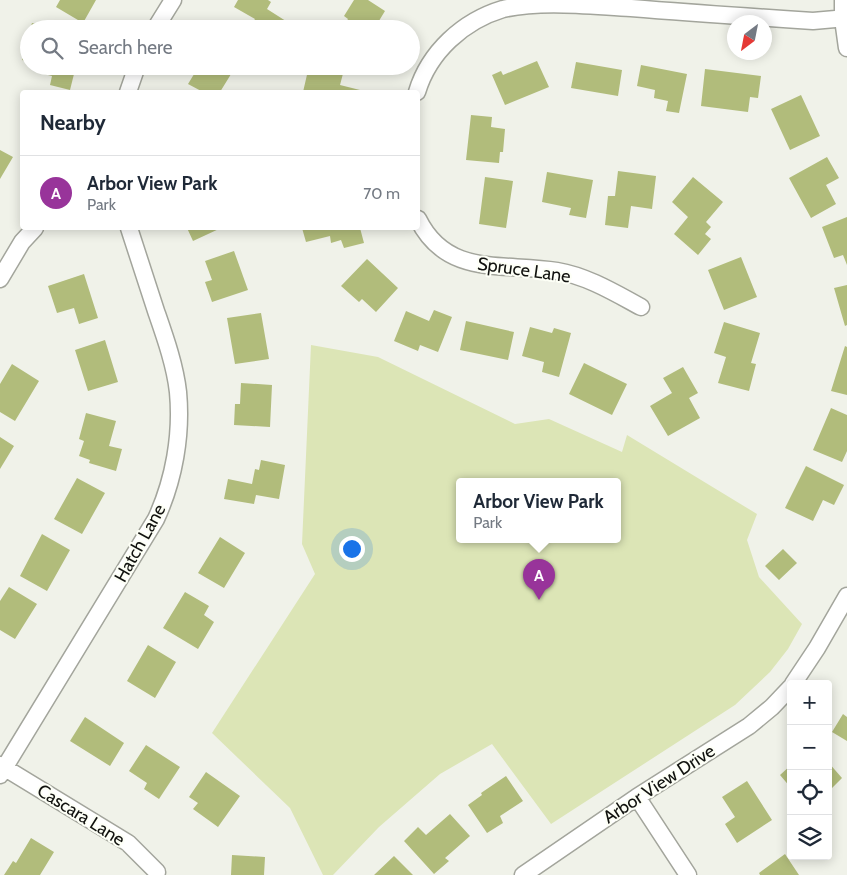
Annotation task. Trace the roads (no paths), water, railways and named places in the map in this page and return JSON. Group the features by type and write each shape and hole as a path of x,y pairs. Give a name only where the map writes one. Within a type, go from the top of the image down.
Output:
{"street":[{"path":"161,20 173,0"},
{"path":"843,0 847,48"},
{"path":"417,90 431,60 448,41 467,26 485,16 504,9 550,1 813,21 845,19"},
{"path":"129,90 134,75"},
{"name":"Spruce Lane","path":"420,223 430,239 456,258 483,265 541,269 572,274 608,289 641,307"},
{"path":"0,279 22,242 33,230"},
{"name":"Hatch Lane","path":"1,770 153,526 162,508 176,458 179,407 175,375 130,230"},
{"path":"797,680 847,596"},
{"name":"Arbor View Drive","path":"523,875 637,797 749,726 772,707 787,691"},
{"name":"Cascara Lane","path":"1,770 128,843 157,872"},
{"path":"637,797 688,875"}],"place":[{"name":"Arbor View Park","path":"539,600"}]}
